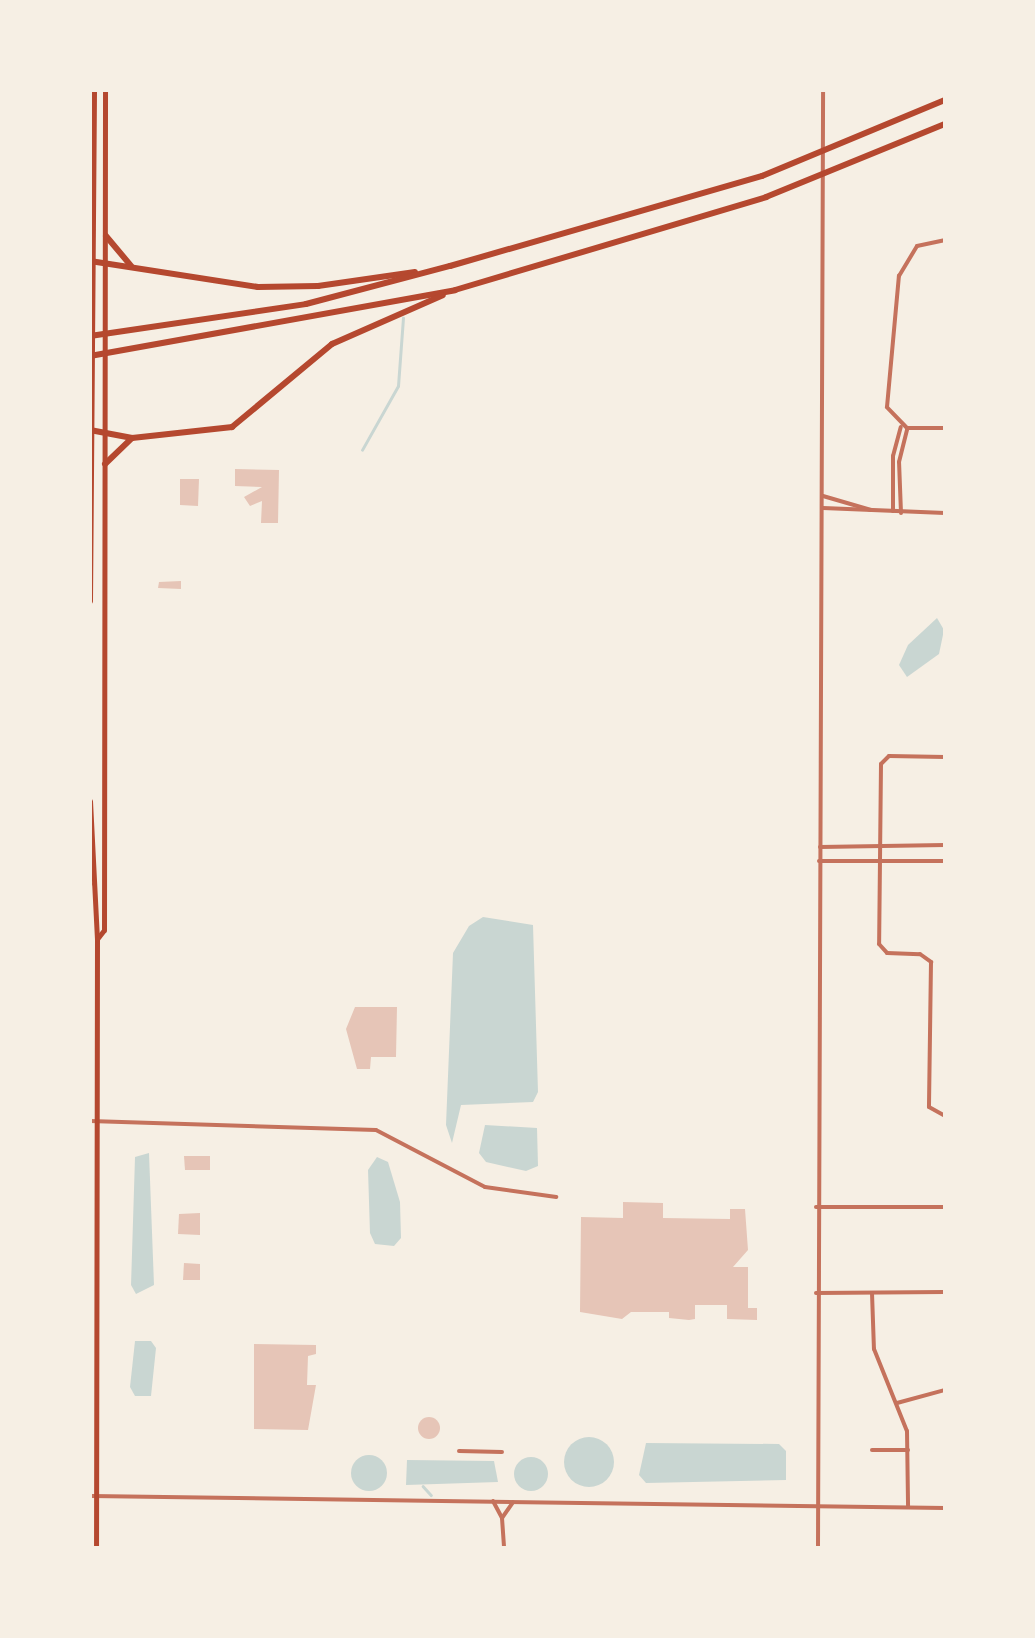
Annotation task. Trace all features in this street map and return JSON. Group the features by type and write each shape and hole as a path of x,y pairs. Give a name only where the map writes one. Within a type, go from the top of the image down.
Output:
{"highway":[{"path":"90,336 306,304 450,266 762,176 945,100"},
{"path":"90,430 132,438 232,427 332,344 468,286 766,196 945,124"},
{"path":"106,236 132,266"},
{"path":"91,261 258,287 318,286 450,266"},
{"path":"90,356 468,286"},
{"path":"106,464 132,438"}],"main road":[{"path":"90,601 94,90"},
{"path":"97,940 104,930 105,90"},
{"path":"90,801 90,884 97,940 92,1496 96,1548"}],"street":[{"path":"818,1548 816,1207 823,90"},
{"path":"901,513 899,454 904,428 886,399 902,266 917,246 945,240"},
{"path":"904,428 945,428"},
{"path":"893,513 892,456 904,428"},
{"path":"823,496 872,510"},
{"path":"823,508 945,512"},
{"path":"945,757 884,760 880,860 881,950 920,954 930,962 932,1112 945,1116"},
{"path":"820,847 945,845"},
{"path":"820,861 945,861"},
{"path":"93,1121 376,1130 485,1187 556,1197"},
{"path":"816,1207 945,1207"},
{"path":"816,1293 945,1292"},
{"path":"872,1294 874,1349 897,1403 908,1450 908,1508"},
{"path":"897,1403 945,1390"},
{"path":"459,1450 502,1452"},
{"path":"872,1450 908,1450"},
{"path":"92,1496 945,1508"},
{"path":"492,1501 502,1518 504,1548"},
{"path":"502,1518 513,1502"}],"shaded area":[{"path":"937,618 944,630 939,654 907,677 899,665 908,645"},
{"path":"483,917 533,925 538,1092 533,1102 461,1105 452,1143 446,1125 453,953 469,926"},
{"path":"485,1125 537,1128 538,1166 526,1171 486,1162 479,1153"},
{"path":"149,1153 154,1285 136,1294 131,1285 135,1157"},
{"path":"377,1157 388,1162 400,1202 401,1238 394,1246 375,1244 370,1233 368,1170"},
{"path":"135,1341 151,1341 156,1348 151,1396 135,1396 130,1387"},
{"path":"589,1437 606,1445 614,1462 606,1479 589,1487 572,1479 564,1462 572,1445"},
{"path":"646,1443 779,1444 786,1451 786,1480 646,1483 639,1475"},
{"path":"369,1455 381,1461 387,1473 381,1485 369,1491 357,1485 351,1473 357,1461"},
{"path":"531,1457 543,1462 548,1474 543,1486 531,1491 519,1486 514,1474 519,1462"},
{"path":"407,1460 494,1461 498,1482 406,1485"}],"building":[{"path":"235,469 279,470 278,523 261,523 262,501 250,506 244,497 262,487 235,486"},
{"path":"180,479 199,479 198,506 180,505"},
{"path":"181,581 181,589 158,588 159,582"},
{"path":"355,1007 397,1007 396,1057 371,1057 370,1069 357,1069 346,1029"},
{"path":"184,1156 210,1156 210,1170 185,1170"},
{"path":"623,1202 663,1203 663,1218 730,1219 730,1209 745,1209 748,1250 733,1267 748,1267 748,1308 757,1308 757,1320 727,1319 727,1305 695,1305 695,1319 689,1320 669,1318 669,1312 631,1312 622,1319 580,1312 581,1217 623,1218"},
{"path":"200,1213 200,1235 178,1234 179,1214"},
{"path":"184,1263 200,1264 200,1280 183,1280"},
{"path":"254,1344 316,1345 316,1354 308,1356 307,1385 316,1385 308,1430 254,1429"},
{"path":"429,1417 437,1420 437,1436 429,1439 421,1436 418,1428 421,1420"}],"waterway":[{"path":"362,450 398,386 403,318"},
{"path":"423,1486 431,1495"}]}
